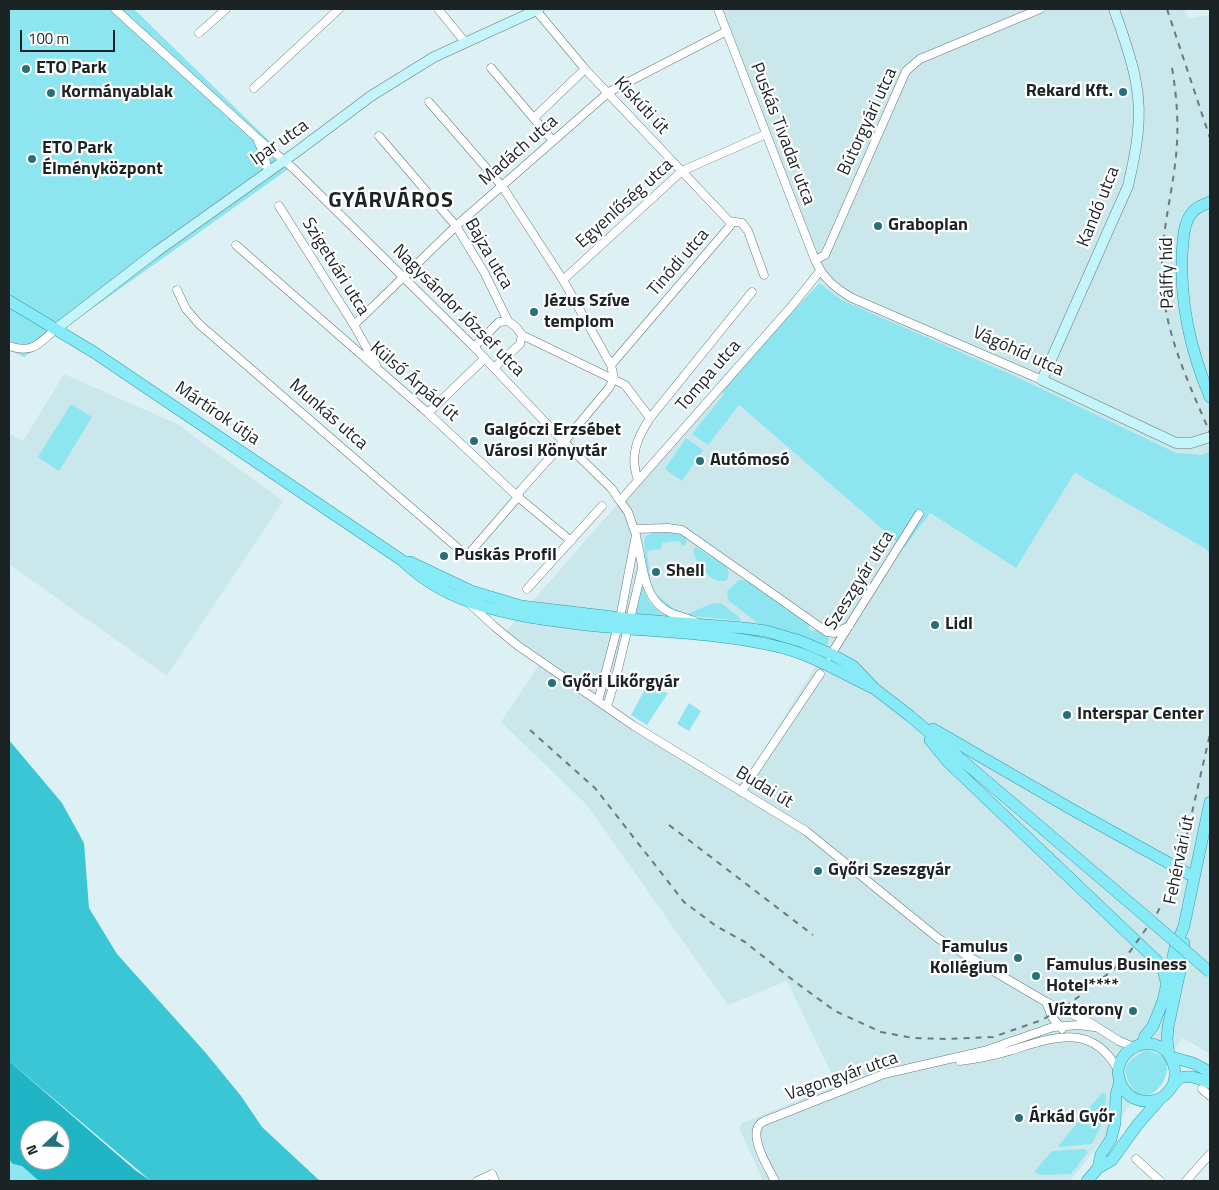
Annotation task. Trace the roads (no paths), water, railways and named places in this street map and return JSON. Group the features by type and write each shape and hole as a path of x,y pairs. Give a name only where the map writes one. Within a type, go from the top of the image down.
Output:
{"main road":[{"name":"Pálffy híd","path":"1210,202 1195,210 1187,221 1184,229 1182,268 1183,298 1187,325 1194,354 1210,397"},
{"name":"Mártírok útja","path":"9,301 116,367 403,560 414,571 430,582 467,600 500,612 538,620 624,624"},
{"name":"Mártírok útja","path":"403,560 417,564 443,579 471,591 504,602 624,624"},
{"path":"624,624 707,625 766,631 800,641 875,689 910,716 1210,972"},
{"path":"624,624 769,644 828,659"},
{"path":"910,716 1072,810 1194,877"},
{"path":"910,716 948,762 1157,961 1163,970 1167,985"},
{"name":"Fehérvári út","path":"1138,1046 1154,1026 1160,1010 1175,948 1184,926 1210,802"},
{"name":"Fehérvári út","path":"1170,1056 1167,1040 1168,1027 1184,952 1184,926"},
{"path":"1098,1168 1101,1154 1110,1139 1115,1123 1116,1095 1123,1056 1138,1046 1148,1044 1160,1047 1170,1056 1193,1063 1210,1072"},
{"path":"1170,1056 1176,1074 1173,1085"},
{"path":"1119,1076 1128,1095 1135,1099 1151,1101 1166,1095"},
{"path":"1087,1181 1098,1168 1112,1160 1151,1108 1166,1095 1179,1079 1186,1077 1202,1080 1206,1086"}],"street":[{"name":"Nagysándor József utca","path":"115,9 294,169 485,358 564,442 612,489 628,512 635,532 642,568"},
{"path":"199,33 226,9"},
{"path":"254,88 339,9"},
{"path":"438,9 464,42"},
{"name":"Ipar utca","path":"56,329 156,252 370,96 434,57 536,9"},
{"name":"Kiskúti út","path":"536,9 586,69 729,223 742,223 748,231 764,275"},
{"name":"Puskás Tivadar utca","path":"718,9 820,271"},
{"name":"Bútorgyári utca","path":"815,260 825,255 906,71 920,60 1040,9"},
{"name":"Kandó utca","path":"1042,380 1128,186 1135,156 1139,122 1136,83 1114,9"},
{"name":"Madách utca","path":"354,325 456,226 609,92 727,31"},
{"path":"491,68 554,141"},
{"path":"534,118 586,69"},
{"path":"429,102 502,186 563,280 611,365 614,378 564,442 520,491 518,497"},
{"name":"Egyenlőség utca","path":"563,280 682,171 766,134"},
{"name":"Bajza utca","path":"379,136 456,226 484,272 508,321 516,326 522,336"},
{"path":"256,137 264,154 268,171"},
{"name":"Szigetvári utca","path":"279,206 354,325 379,371"},
{"name":"Tinódi utca","path":"611,365 729,223"},
{"name":"Külső Árpád út","path":"236,246 428,413 518,497 571,541"},
{"name":"Vágóhíd utca","path":"820,271 830,283 852,298 1042,380 1176,443 1200,441 1210,437"},
{"name":"Tompa utca","path":"620,501 820,271"},
{"name":"Munkás utca","path":"177,290 186,309 199,324 467,556 518,497"},
{"path":"638,480 634,470 639,434 752,292"},
{"path":"474,347 500,322 508,321"},
{"path":"9,346 21,350 32,348 56,329"},
{"path":"494,368 520,344 522,336 614,378 625,385 650,418"},
{"path":"428,413 485,358"},
{"path":"527,589 602,506"},
{"name":"Szeszgyár utca","path":"828,659 919,514"},
{"path":"606,707 624,624 635,532 668,528 682,530 823,630 830,634 835,634 849,626"},
{"path":"598,700 642,568"},
{"path":"642,568 649,591 664,609 707,625"},
{"name":"Budai út","path":"467,600 495,628 606,707 647,735 806,832 939,939 1046,1002 1138,1046"},
{"path":"741,792 820,674"},
{"path":"1046,1002 1052,1017 1068,1034 1085,1039 1102,1048 1112,1058 1119,1076"},
{"path":"1049,1039 1057,1034 1064,1020 1062,1009"},
{"path":"1046,1030 1052,1017"},
{"name":"Budai út","path":"1061,1026 1079,1025 1097,1028"},
{"name":"Vagongyár utca","path":"775,1181 756,1139 756,1130 760,1124 767,1120 884,1074 998,1046 1061,1026"},
{"name":"Vagongyár utca","path":"935,1063 980,1058 1049,1039 1074,1037"},
{"path":"1206,1086 1210,1096"},
{"path":"1186,1181 1210,1154"},
{"path":"1136,1159 1160,1181"},
{"path":"477,1181 492,1174 496,1181"}],"railway":[{"path":"1167,9 1210,138"},
{"path":"1172,68 1177,134 1176,156 1163,243 1163,294 1178,355 1210,433"},
{"path":"530,730 595,788 684,902 716,926 745,942 835,1011 881,1032 913,1038 946,1039 993,1037 1042,1020 1085,992 1126,957 1156,915 1174,882 1183,852 1210,734"},
{"path":"669,825 813,935"}],"place":[{"name":"ETO Park","path":"26,69"},
{"name":"Rekard Kft.","path":"1123,92"},
{"name":"Kormányablak","path":"51,93"},
{"name":"ETO Park Élményközpont","path":"32,159"},
{"name":"Graboplan","path":"878,226"},
{"name":"Jézus Szíve templom","path":"534,312"},
{"name":"Galgóczi Erzsébet Városi Könyvtár","path":"474,441"},
{"name":"Autómosó","path":"700,461"},
{"name":"Puskás Profil","path":"444,556"},
{"name":"Shell","path":"656,572"},
{"name":"Lidl","path":"935,625"},
{"name":"Győri Likőrgyár","path":"552,683"},
{"name":"Interspar Center","path":"1067,715"},
{"name":"Győri Szeszgyár","path":"818,871"},
{"name":"Famulus Kollégium","path":"1018,958"},
{"name":"Famulus Business Hotel****","path":"1036,976"},
{"name":"Víztorony","path":"1133,1011"},
{"name":"Árkád Győr","path":"1019,1118"}],"district":[{"name":"GYÁRVÁROS","path":"391,202"}]}
